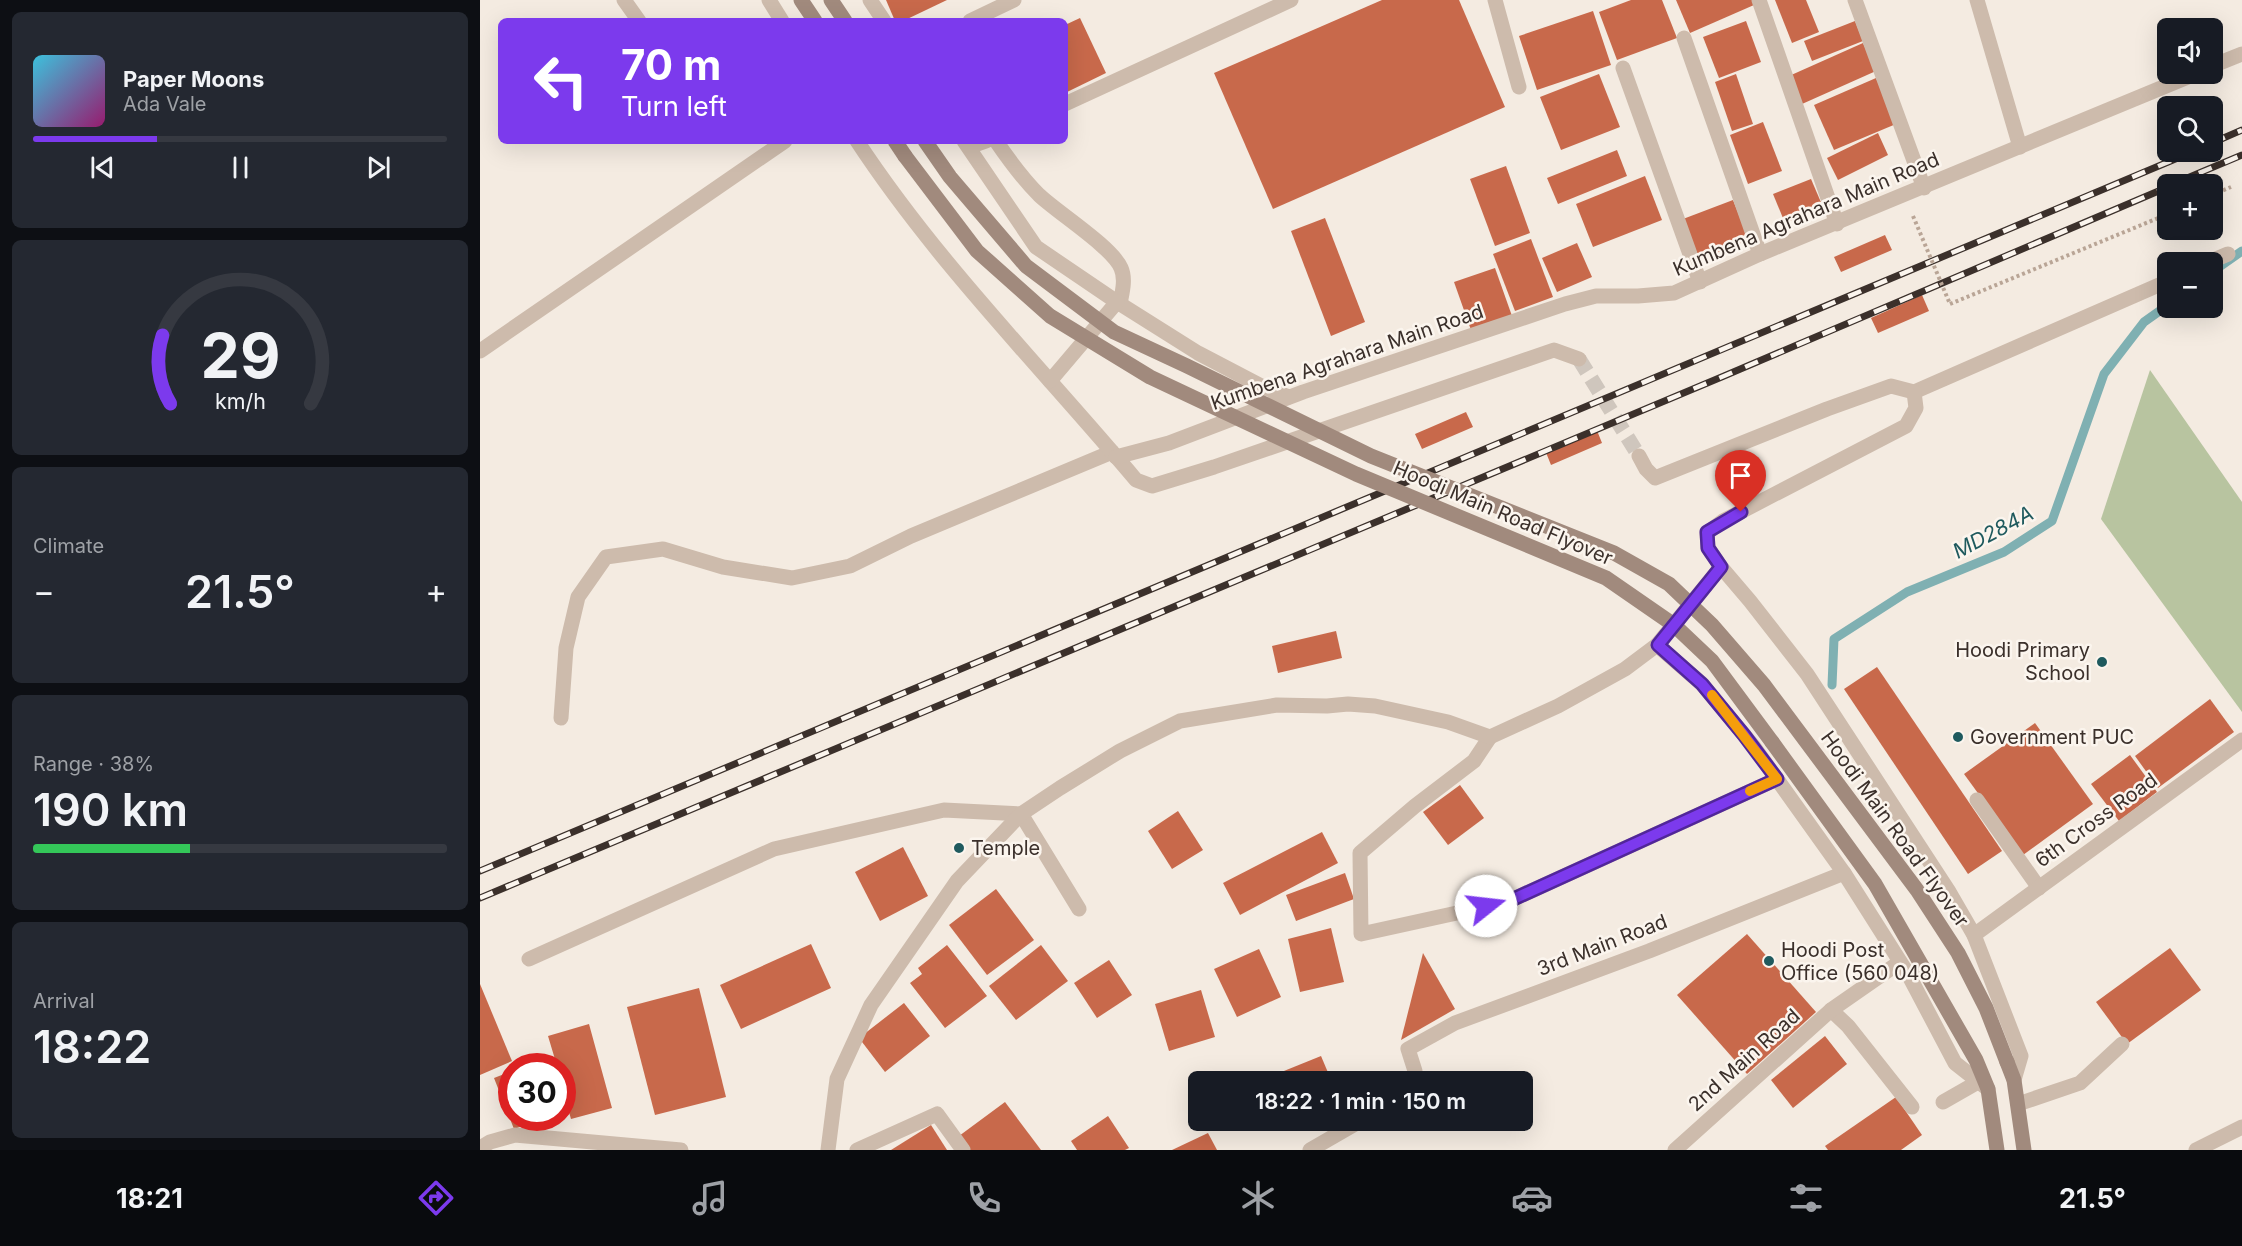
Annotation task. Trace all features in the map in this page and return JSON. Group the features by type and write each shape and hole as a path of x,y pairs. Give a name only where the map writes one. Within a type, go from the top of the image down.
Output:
{"main road":[{"path":"801,0 813,18"},
{"path":"831,0 843,18"},
{"name":"Hoodi Main Road Flyover","path":"897,144 977,251 1050,316 1150,377 1182,393 1356,474 1606,578 1674,625 1712,661 1875,884 1976,1060 1997,1150"},
{"name":"Hoodi Main Road Flyover","path":"927,144 950,177 1026,266 1114,332 1371,456 1614,553 1669,584 1712,625 1764,685 1917,890 1958,953 1986,1008 2014,1080 2024,1150"}],"street":[{"path":"624,0 637,18"},
{"path":"769,0 780,18"},
{"path":"870,0 882,18"},
{"path":"976,18 1014,0"},
{"path":"1068,103 1291,0"},
{"path":"1495,0 1520,87"},
{"path":"1759,0 1836,224"},
{"path":"1855,0 1924,188"},
{"path":"1977,0 2020,147"},
{"path":"1684,38 1760,254"},
{"path":"2223,62 2242,54"},
{"path":"1623,68 1700,282"},
{"name":"Kumbena Agrahara Main Road","path":"561,718 566,648 578,597 606,556 663,549 723,567 792,578 850,566 922,532 1114,454 1168,443 1289,397 1565,304 1596,296 1674,293 1760,254 2171,84"},
{"path":"480,351 781,144"},
{"path":"859,144 938,252 1136,480 1152,486 1214,467 1554,350 1579,359"},
{"path":"966,144 1036,247 1198,353 1263,387 1289,397"},
{"path":"998,144 1014,167 1040,195 1111,253 1124,276 1119,303 1050,381"},
{"path":"2223,256 2228,254"},
{"path":"1639,456 1646,469 1655,478 1827,408 1891,386 1914,392 2157,286"},
{"path":"1914,392 1916,408 1906,426 1723,521 1707,532 1708,548 1807,674 1948,890 1974,935 2021,1056 2014,1080"},
{"path":"1721,567 1658,645 1624,669 1558,706 1490,737 1474,761 1415,806 1360,853 1361,934 1507,902 1777,779"},
{"path":"1658,645 1702,684 1777,779 1844,873 1900,962 1954,1063 1982,1081 1943,1102"},
{"path":"828,1150 837,1078 871,1005 957,881 1021,814 1120,751 1180,721 1277,705 1375,706 1448,722 1490,737"},
{"name":"6th Cross Road","path":"1974,935 2242,740"},
{"path":"1977,800 2039,888"},
{"path":"529,959 774,849 944,810 1021,814"},
{"path":"1021,814 1079,909"},
{"name":"3rd Main Road","path":"1415,1071 1408,1049 1455,1023 1649,951 1844,873"},
{"name":"2nd Main Road","path":"1675,1150 1831,1010 1900,962"},
{"path":"1831,1010 1848,1026 1912,1107"},
{"path":"2018,1104 2080,1083 2122,1044"},
{"path":"857,1150 937,1114 963,1150"},
{"path":"2196,1150 2242,1127"},
{"path":"1310,1150 1343,1131"},
{"path":"480,1148 490,1142 515,1135 681,1150"}],"path":[{"path":"2223,190 2231,187"},
{"path":"1913,216 1950,304 2157,219"}],"green space":[{"path":"2150,370 2242,502 2242,712 2101,519"}],"building":[{"path":"886,0 947,0 909,18 894,18"},
{"path":"1382,0 1459,0 1505,107 1273,209 1214,73"},
{"path":"1631,0 1662,0 1677,38 1617,60 1599,12"},
{"path":"1676,0 1752,0 1754,5 1690,33"},
{"path":"1775,0 1806,0 1819,32 1792,43"},
{"path":"1593,11 1611,65 1537,90 1519,36"},
{"path":"1080,18 1106,73 1068,92 1068,24"},
{"path":"1746,21 1761,62 1719,78 1703,37"},
{"path":"1855,21 1863,41 1812,61 1804,41"},
{"path":"1863,43 1876,71 1802,104 1789,76"},
{"path":"1599,74 1620,127 1561,150 1540,97"},
{"path":"1736,74 1753,124 1732,131 1715,82"},
{"path":"1876,78 1896,124 1834,150 1814,105"},
{"path":"1763,122 1782,171 1748,184 1730,135"},
{"path":"1878,133 1888,155 1838,180 1827,158"},
{"path":"1617,150 1627,176 1558,204 1547,178"},
{"path":"1506,166 1530,233 1495,246 1470,179"},
{"path":"1645,176 1662,220 1593,247 1576,204"},
{"path":"1811,179 1823,207 1785,223 1773,194"},
{"path":"1733,200 1749,240 1699,260 1683,219"},
{"path":"1325,218 1365,322 1331,336 1291,231"},
{"path":"1885,235 1892,250 1841,272 1834,257"},
{"path":"1531,239 1553,297 1515,311 1493,254"},
{"path":"1577,243 1592,277 1557,292 1542,258"},
{"path":"1495,268 1512,316 1471,330 1454,282"},
{"path":"1922,295 1929,311 1878,333 1871,318"},
{"path":"1466,412 1473,427 1422,449 1415,434"},
{"path":"1596,428 1602,443 1551,465 1545,450"},
{"path":"1336,631 1342,658 1278,673 1272,646"},
{"path":"1877,667 2002,851 1968,874 1844,689"},
{"path":"2210,699 2234,732 2158,788 2135,756"},
{"path":"2035,723 2093,804 2023,855 1964,774"},
{"path":"2130,755 2157,792 2119,821 2091,784"},
{"path":"1460,785 1484,818 1448,845 1423,812"},
{"path":"1178,811 1203,850 1172,869 1148,831"},
{"path":"1322,832 1338,863 1240,915 1223,883"},
{"path":"903,847 928,896 880,921 855,872"},
{"path":"1345,873 1354,899 1296,921 1286,895"},
{"path":"996,889 1034,940 987,975 949,925"},
{"path":"1331,928 1344,982 1300,992 1288,939"},
{"path":"1747,934 1816,1012 1747,1074 1677,995"},
{"path":"811,944 831,988 741,1029 720,985"},
{"path":"947,945 987,996 945,1028 910,983 922,974 918,968"},
{"path":"1041,945 1068,981 1016,1020 989,986"},
{"path":"2170,948 2201,990 2127,1044 2096,1002"},
{"path":"1259,949 1281,997 1237,1017 1214,969"},
{"path":"1423,953 1455,1009 1401,1040"},
{"path":"1109,960 1132,995 1097,1018 1074,983"},
{"path":"480,984 509,1053 498,1053 498,1067 480,1075"},
{"path":"699,988 726,1097 655,1115 627,1007"},
{"path":"1201,990 1215,1037 1169,1051 1155,1004"},
{"path":"904,1003 930,1036 885,1072 859,1038"},
{"path":"589,1024 612,1108 576,1118 576,1053 553,1053 548,1036"},
{"path":"1825,1036 1847,1064 1793,1108 1771,1080"},
{"path":"1321,1056 1327,1071 1284,1071"},
{"path":"498,1076 498,1088 494,1078"},
{"path":"1896,1097 1922,1135 1901,1150 1828,1150 1825,1146"},
{"path":"1005,1102 1041,1150 969,1150 959,1136"},
{"path":"1108,1116 1129,1148 1125,1150 1077,1150 1071,1141"},
{"path":"931,1125 947,1150 891,1150"},
{"path":"1208,1133 1217,1150 1172,1150"}],"waterway":[{"name":"MD284A","path":"2223,264 2242,251"},
{"name":"MD284A","path":"1832,685 1834,639 1907,592 2004,552 2052,521 2104,374 2144,322 2157,313"}],"tunnel":[{"path":"1579,359 1639,456"}],"railway":[{"path":"2223,138 2242,130"},
{"path":"2197,174 2242,155"},
{"path":"480,871 2168,162"},
{"path":"480,898 2157,192"}],"slow traffic":[{"path":"1712,695 1777,779 1750,791"}],"place":[{"name":"Hoodi Primary School","path":"2102,662"},
{"name":"Government PUC","path":"1958,737"},
{"name":"Temple","path":"959,848"},
{"name":"Hoodi Post Office (560 048)","path":"1769,961"}],"route":[{"path":"1486,906 1507,902 1777,779 1702,684 1658,645 1721,567 1708,548 1707,532 1741,512"}]}
